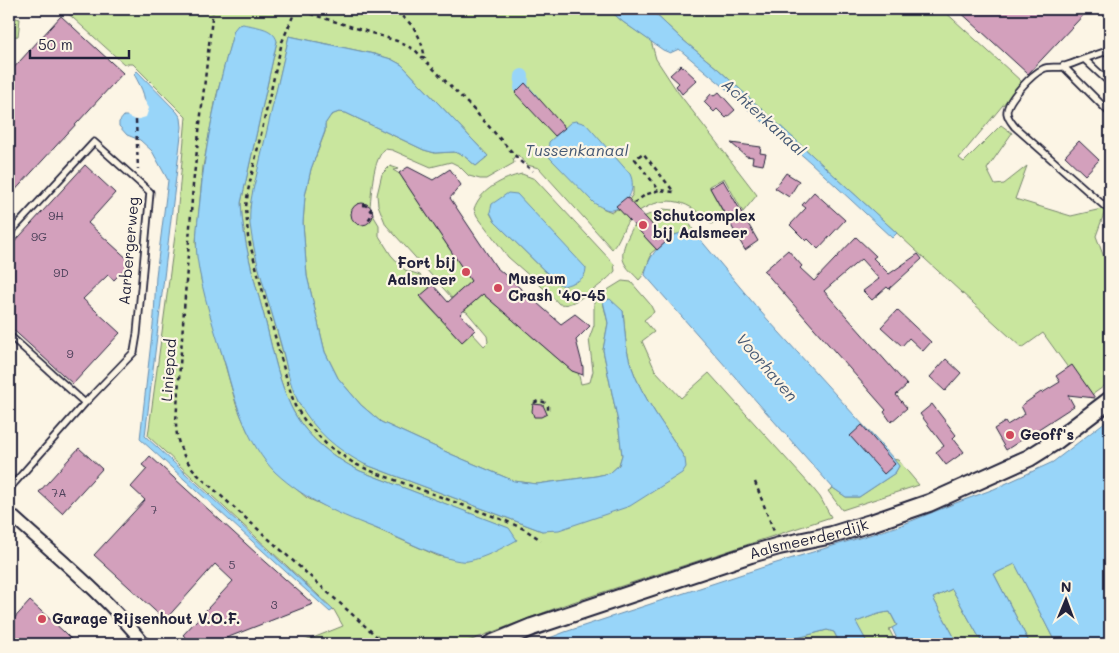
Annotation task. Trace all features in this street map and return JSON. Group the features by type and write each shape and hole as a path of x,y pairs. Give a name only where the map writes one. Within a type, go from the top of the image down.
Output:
{"street":[{"name":"Aalsmeerderdijk","path":"491,644 550,621 779,546 840,532 914,509 1028,458 1056,441 1110,400"},
{"path":"9,513 100,597 144,644"}],"lane":[{"path":"1108,52 1063,66 1044,68 1030,77 1008,107 1009,120 1110,211"},
{"path":"1084,59 1110,83"},
{"path":"1063,66 1108,111"},
{"name":"Aarbergerweg","path":"9,234 94,142 150,192 134,352 85,403 9,488"},
{"path":"9,336 85,403"}],"path":[{"name":"Liniepad","path":"213,9 192,185 176,421 178,444 186,462 198,474 385,644"},
{"path":"532,171 521,162 474,110 414,50 397,41 295,9 282,42 246,207 248,237 288,384 296,406 305,421 327,445 355,464 506,521 524,529 541,540"},
{"path":"388,9 407,19 414,27 420,39 425,61"},
{"path":"136,120 138,172"},
{"path":"634,203 645,195 659,190 674,192 643,153 635,159 659,190"},
{"path":"363,205 370,210 371,216 368,220"},
{"path":"370,210 375,207"},
{"path":"534,403 538,401 544,402 547,405 548,411"},
{"path":"755,482 779,546"}],"green space":[{"path":"63,9 608,9 651,41 656,59 677,91 757,195 743,212 724,178 709,186 725,216 711,224 695,210 678,202 660,202 639,211 629,200 633,194 633,187 602,208 612,212 617,209 620,210 629,220 612,249 539,168 527,165 518,155 513,158 514,163 486,179 480,179 469,176 459,166 451,162 431,167 392,150 385,149 380,155 374,173 368,222 373,215 379,225 379,236 391,255 405,270 420,275 430,288 420,297 462,342 472,333 484,346 488,342 487,336 467,312 464,311 483,294 572,371 578,372 581,384 590,382 593,371 589,339 594,325 594,301 596,297 622,281 631,282 650,304 654,312 644,320 654,332 642,341 655,370 681,398 709,373 811,486 820,497 831,517 564,605 461,644 298,644 343,626 334,610 148,436 176,228 186,117 133,64 124,64","holes":["234,30 277,41 241,203 246,245 252,272 277,367 288,400 309,433 327,451 349,465 360,471 508,528 467,561 438,556 307,498 274,470 262,455 247,430 236,404 201,279 196,242 203,167 216,98","289,36 374,54 391,59 402,65 488,156 476,166 463,155 454,152 435,153 424,150 346,113 339,112 331,115 325,124 325,132 311,169 305,196 303,223 307,276 325,352 338,378 361,405 381,422 514,481 537,484 610,473 619,465 622,455 618,422 603,350 608,323 603,302 623,311 628,352 636,378 648,402 685,459 542,531 364,464 298,402 259,267 250,207"]},
{"path":"650,9 942,9 1022,82 959,158 964,162 1001,125 1012,133 987,169 995,185 1004,184 1027,166 1015,199 1071,216 1106,208 1096,236 1110,273 1110,382 1089,397 1043,333 1022,348"},
{"path":"9,16 20,19 18,36 9,37"},
{"path":"390,166 399,169 393,170 403,176 403,179 471,281 452,298 386,225 378,205 377,195 382,174"},
{"path":"522,174 535,179 614,264 615,271 606,280 573,302 559,304 508,257 477,216 474,209 481,196 493,186","holes":["517,195 540,220 557,283 495,222 490,213"]},
{"path":"663,209 685,214 694,232 672,234 666,240 643,217"},
{"path":"634,225 656,249 650,254 651,256 646,268 639,280 623,260 623,249"},
{"path":"893,459 898,460 919,485 842,510 828,491 833,488 846,497 859,497 895,473 899,466"},
{"path":"1015,563 1056,644 1030,644 994,574"},
{"path":"952,589 983,644 958,644 933,598"},
{"path":"890,612 897,626 889,629 894,639 888,642 888,644 868,644 855,622"},
{"path":"827,630 834,632 840,644 784,644 786,641"}],"water":[{"name":"Achterkanaal","path":"608,9 650,9 897,233 892,238 810,162 679,49 670,53 663,50"},
{"path":"243,24 268,30 275,36 277,41 241,203 246,245 252,272 280,379 288,400 309,433 327,451 349,465 360,471 509,528 517,540 481,558 468,561 449,559 324,506 299,491 275,472 257,449 250,436 234,394 209,312 199,271 196,243 202,179 213,115 234,30 238,25"},
{"path":"289,36 374,54 391,59 402,65 488,156 476,166 463,155 454,152 435,153 424,150 346,113 339,112 331,115 325,124 325,131 311,169 305,196 303,223 307,276 325,352 338,378 361,405 381,422 514,481 537,484 610,473 619,465 622,455 618,422 603,350 608,323 603,301 610,299 623,311 628,352 636,378 648,402 685,459 686,467 682,473 630,506 559,530 542,531 364,464 336,446 319,430 305,413 293,389 259,267 250,224 253,191"},
{"path":"137,71 177,112 181,118 182,127 145,436 333,610 330,612 140,439 154,316 156,276 168,180 152,151 140,140 127,135 119,126 119,122 124,116 144,116 144,94 134,74"},
{"name":"Tussenkanaal","path":"576,121 586,124 630,174 632,180 631,191 623,205 618,208 608,210 594,203 550,158 548,153 549,142 571,122"},
{"path":"508,193 517,194 586,268 582,278 564,286 557,283 495,222 490,212 492,204"},
{"name":"Voorhaven","path":"688,231 694,232 760,311 893,458 899,466 895,473 859,497 846,497 833,488 645,275 651,258 662,244 672,236"},
{"path":"1110,418 1110,644 1056,644 1015,564 994,574 1030,644 983,644 952,589 933,598 958,644 892,644 898,641 892,628 897,625 890,612 856,622 868,644 840,644 834,632 827,630 786,641 784,644 759,644 758,642 750,644 534,644 565,632 773,564 899,526 994,489 1053,462"}],"pier":[{"path":"143,98 149,108 146,117 136,120 128,117 125,113 142,114 144,108"}],"building":[{"path":"957,9 1089,9 1028,74"},
{"path":"61,16 123,73 9,197 9,73"},
{"path":"681,65 697,80 682,94 676,86 679,83 670,75"},
{"path":"525,83 565,128 555,136 515,93"},
{"path":"719,92 735,110 726,118 717,109 714,112 704,102 711,94 714,96"},
{"path":"1079,141 1099,160 1085,175 1065,156"},
{"path":"731,143 761,147 760,153 766,154 763,165 752,163 753,157 746,156"},
{"path":"85,165 115,193 88,223 131,262 114,280 108,275 83,299 120,333 73,384 9,326 9,248"},
{"path":"408,167 433,180 450,169 461,185 450,198 496,267 561,324 575,314 590,326 576,340 583,367 583,375 572,371 483,294 460,314 475,330 462,342 420,296 433,285 448,302 471,281 399,173"},
{"path":"786,173 799,181 789,197 775,188"},
{"path":"723,180 758,241 745,250 710,188"},
{"path":"814,192 845,220 818,249 808,239 806,241 790,225 806,208 802,205"},
{"name":"Schutcomplex bij Aalsmeer","path":"627,197 667,241 657,250 616,206"},
{"path":"358,203 366,203 373,210 373,218 366,225 358,225 351,218 351,210"},
{"path":"856,237 876,256 873,258 889,274 918,254 922,259 889,289 887,287 872,300 863,291 879,279 861,259 824,291 907,385 896,395 907,408 891,422 884,412 886,410 764,271 788,250 802,266 800,268 814,281"},
{"path":"897,310 931,342 923,351 909,338 902,346 881,327"},
{"path":"946,359 961,373 945,391 930,377"},
{"path":"1072,365 1095,398 1068,395 1074,406 1006,450 994,429 1005,422 1007,425 1025,414 1021,406 1060,382 1056,376"},
{"path":"533,404 543,405 547,414 541,417 534,417 532,411"},
{"path":"932,404 956,435 953,438 964,452 946,465 936,452 944,446 920,414"},
{"path":"862,425 895,464 884,474 850,436"},
{"path":"79,448 102,469 62,513 39,492"},
{"path":"150,456 313,604 211,644 194,644 183,635 233,581 215,564 165,620 94,555 145,500 131,487 147,469 142,465"},
{"path":"30,601 76,644 9,644 9,624"}],"waterway":[{"path":"522,76 521,88 532,100"}],"place":[{"name":"Schutcomplex bij Aalsmeer","path":"643,225"},
{"name":"Fort bij Aalsmeer","path":"466,272"},
{"name":"Museum Crash '40-45","path":"498,288"},
{"name":"Geoff's","path":"1010,435"},
{"name":"Garage Rijsenhout V.O.F.","path":"42,619"}]}
